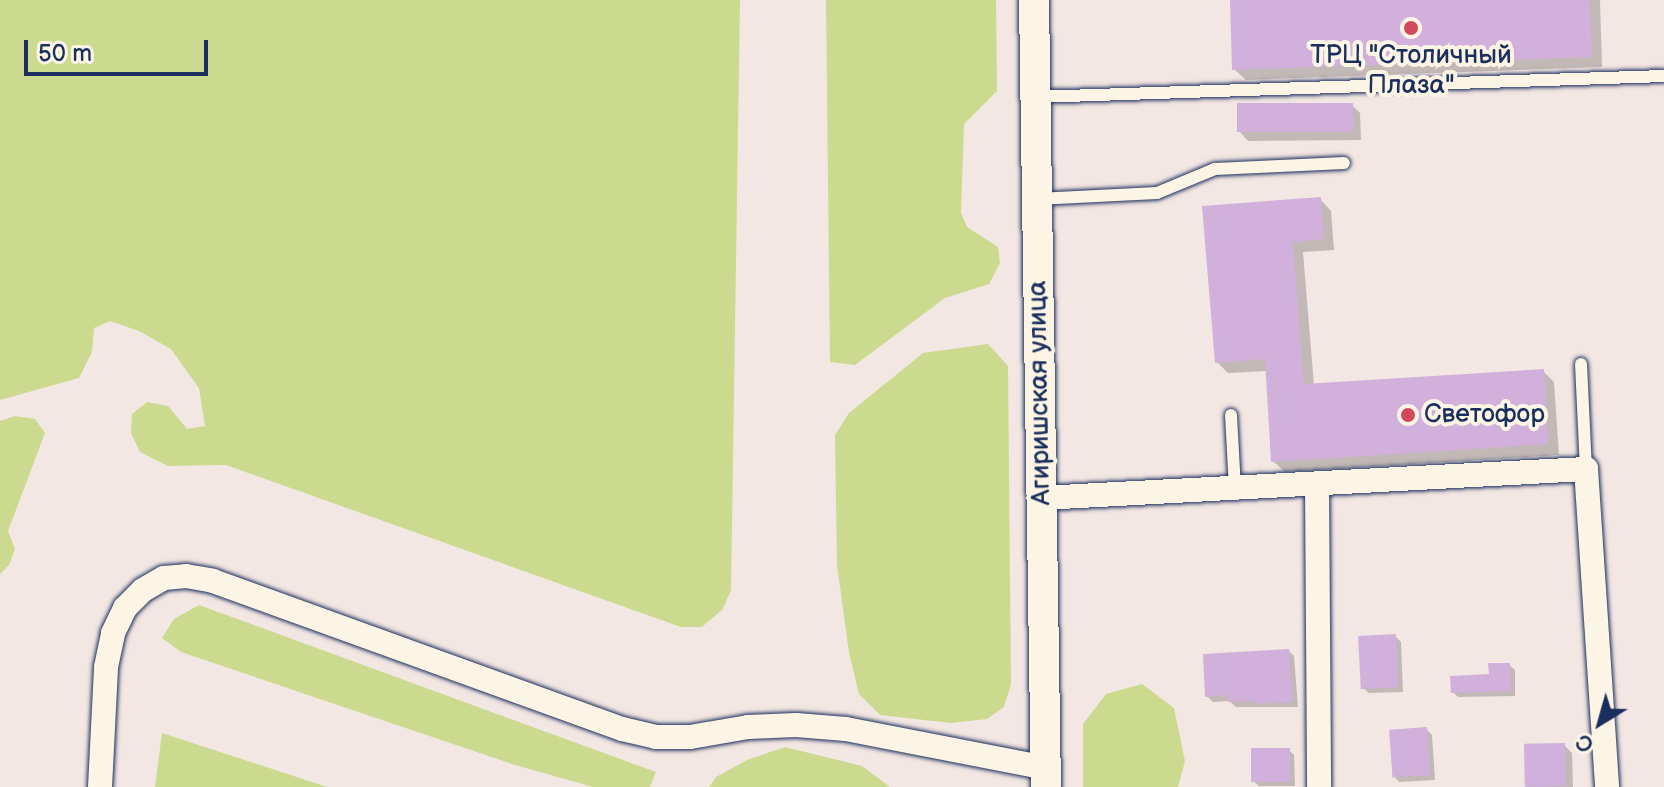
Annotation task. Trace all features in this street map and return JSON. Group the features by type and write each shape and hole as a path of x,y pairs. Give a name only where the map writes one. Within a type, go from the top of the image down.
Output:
{"street":[{"name":"Агиришская улица","path":"1034,0 1046,777"},
{"path":"1042,498 1586,469 1607,787"},
{"path":"1317,485 1319,787"},
{"path":"100,787 106,667 113,633 125,608 143,590 164,578 186,576 213,581 622,729 656,737 690,737 748,727 796,725 846,729 1046,777"}],"lane":[{"path":"1035,97 1664,76"},
{"path":"1037,199 1157,193 1215,169 1344,163"},
{"path":"1581,364 1586,469"},
{"path":"1231,415 1235,489"}],"green space":[{"path":"0,0 740,0 731,590 723,609 702,627 681,627 226,465 168,466 140,452 131,433 132,414 147,402 168,406 187,429 205,426 199,388 171,349 139,331 110,321 94,328 92,352 79,378 0,400"},
{"path":"826,0 996,0 997,91 964,124 961,213 967,227 998,247 1000,263 989,284 945,298 855,365 830,362"},
{"path":"988,344 1008,366 1011,684 1004,707 987,719 951,723 880,715 859,694 849,653 837,565 835,435 849,413 923,353"},
{"path":"15,416 35,419 45,433 8,531 15,549 9,565 0,574 0,421"},
{"path":"199,605 656,772 650,787 593,787 515,765 181,652 162,638 174,619"},
{"path":"1142,684 1174,708 1185,761 1178,787 1083,787 1083,724 1106,694"},
{"path":"162,733 327,787 155,787"},
{"path":"785,747 862,766 890,787 709,787 716,777 747,760"}],"building":[{"name":"ТРЦ \"Столичный Плаза\"","path":"1230,0 1590,0 1592,57 1232,70"},
{"path":"1237,103 1353,103 1353,132 1237,132"},
{"path":"1321,197 1324,239 1293,242 1304,384 1544,369 1548,444 1271,462 1265,359 1215,363 1202,206"},
{"path":"1396,634 1399,687 1361,689 1358,636"},
{"path":"1289,649 1293,702 1255,704 1254,701 1228,702 1228,695 1205,697 1203,654"},
{"path":"1488,663 1510,663 1511,691 1451,693 1450,676 1489,674"},
{"path":"1427,727 1430,775 1392,778 1389,730"},
{"path":"1565,743 1566,786 1525,787 1524,744"},
{"path":"1251,748 1290,748 1290,782 1251,782"}],"place":[{"name":"ТРЦ \"Столичный Плаза\"","path":"1411,28"},
{"name":"Светофор","path":"1408,415"}]}
